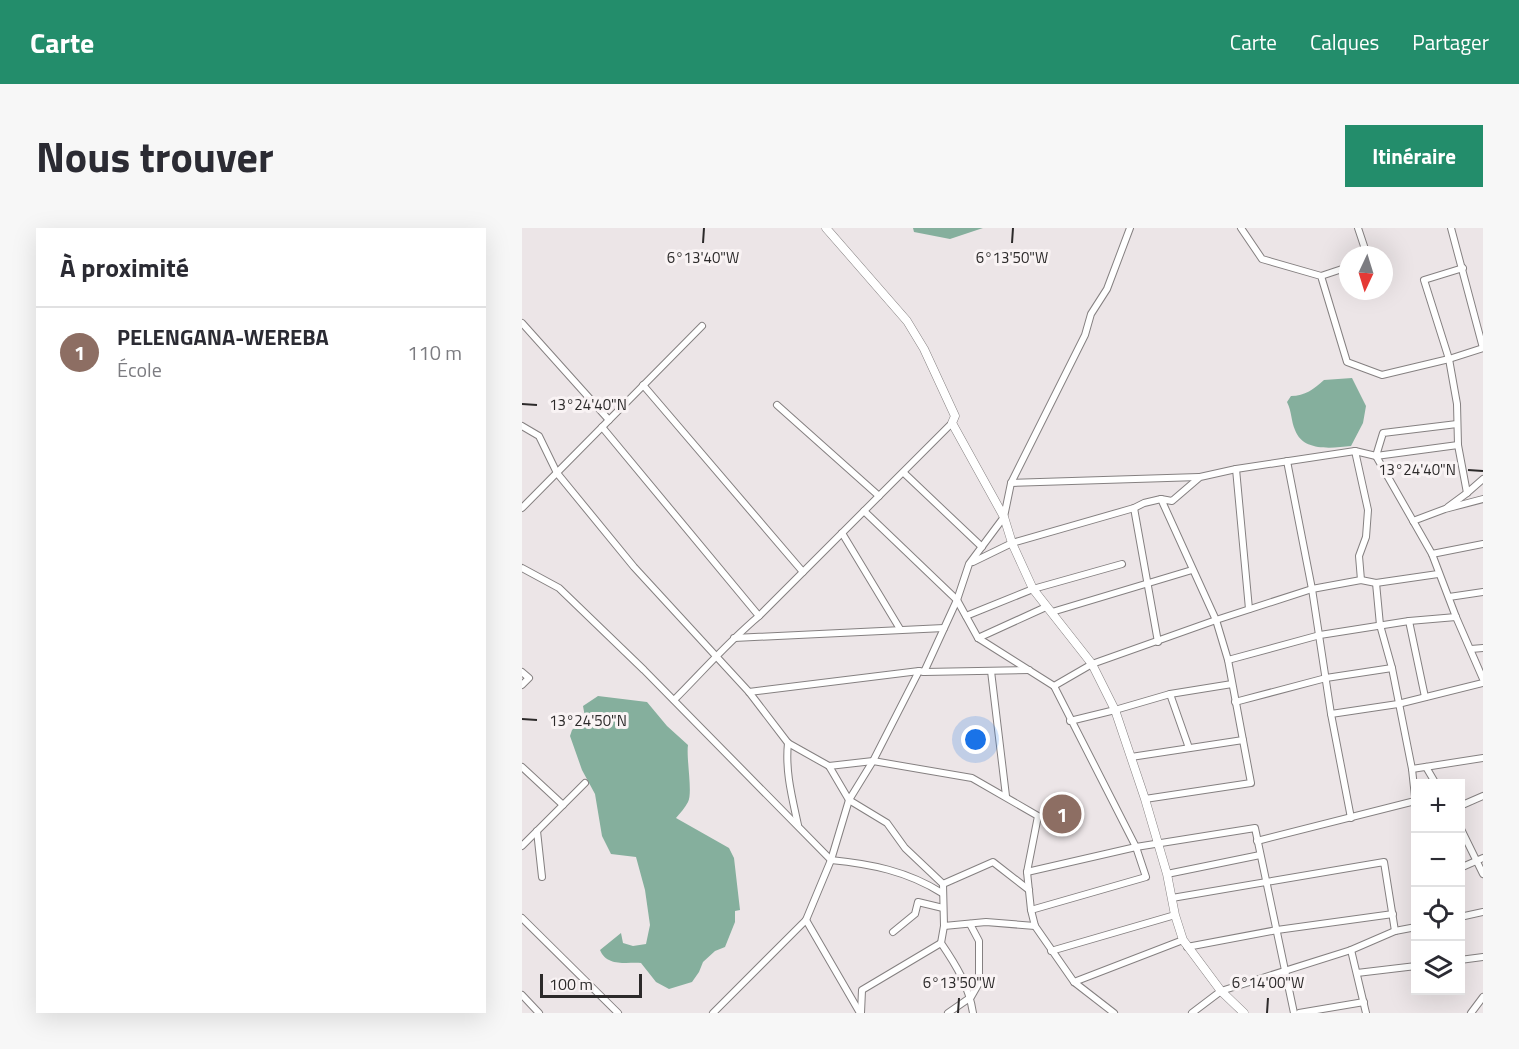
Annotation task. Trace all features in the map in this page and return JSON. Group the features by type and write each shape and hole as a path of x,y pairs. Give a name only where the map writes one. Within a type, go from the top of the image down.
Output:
{"street":[{"path":"674,700 733,638 759,616 904,473 952,423 955,416 924,349 907,321 826,228"},
{"path":"713,1013 806,920 831,860 849,800 922,672 957,600 969,564 1004,517 1011,483 1085,335 1091,314 1107,289 1130,228"},
{"path":"1241,228 1263,259 1322,276 1339,270"},
{"path":"1358,228 1363,246"},
{"path":"1322,276 1347,362 1382,375 1449,359 1483,348 1451,228"},
{"path":"1463,268 1424,280 1449,359 1457,404 1458,445 1467,493"},
{"path":"522,323 609,420"},
{"path":"522,508 702,326"},
{"path":"643,385 803,572"},
{"path":"777,405 879,496"},
{"path":"952,423 1004,517 1012,543 1033,589 1092,664 1115,710 1159,845 1175,915 1185,943 1221,991 1244,1013"},
{"path":"1331,714 1398,704 1483,681 1438,574 1432,554 1376,456 1383,433 1457,424"},
{"path":"522,426 539,436 556,473 634,567 749,692 788,743 829,766 849,800 887,823 905,848 943,884"},
{"path":"602,427 759,616"},
{"path":"1011,483 1200,477 1236,469 1355,451 1376,456 1458,445"},
{"path":"1355,451 1368,510 1366,537 1359,556 1361,580"},
{"path":"1287,461 1312,589 1331,714 1351,818"},
{"path":"1236,469 1249,609"},
{"path":"904,473 982,547"},
{"path":"969,564 1012,543 1134,508 1144,503 1161,499 1172,501 1200,477"},
{"path":"1445,509 1483,479"},
{"path":"1145,799 1251,783 1228,660 1216,620 1161,499"},
{"path":"1413,521 1445,509 1483,499"},
{"path":"1134,508 1158,642"},
{"path":"864,511 957,600 978,638 1054,686 1136,847 1146,877 1031,910"},
{"path":"842,533 900,629"},
{"path":"1432,554 1483,544"},
{"path":"966,616 1033,589 1122,564"},
{"path":"522,568 559,588 674,700 831,860 865,864 904,873 942,893"},
{"path":"978,638 1049,609 1192,570"},
{"path":"1054,686 1092,664 1312,589 1361,580 1376,583 1438,574"},
{"path":"1376,583 1380,625 1392,668 1413,779"},
{"path":"1449,597 1483,592"},
{"path":"1228,660 1320,635 1409,621 1456,617"},
{"path":"1409,621 1425,697"},
{"path":"733,638 944,627"},
{"path":"1471,650 1483,648"},
{"path":"1235,702 1326,678 1392,668"},
{"path":"749,692 922,672 1030,670"},
{"path":"991,671 1006,796"},
{"path":"522,672 529,678 522,685"},
{"path":"1070,721 1170,694 1232,684"},
{"path":"1170,694 1189,748"},
{"path":"1131,757 1243,740"},
{"path":"788,743 786,758 798,827"},
{"path":"1412,769 1483,758"},
{"path":"829,766 873,761 972,778 1038,816 1027,872 1035,926 1074,982 1114,1013"},
{"path":"522,767 563,805"},
{"path":"1426,767 1434,779"},
{"path":"522,846 585,783"},
{"path":"1465,804 1483,796"},
{"path":"1257,841 1411,804"},
{"path":"1027,872 1136,847 1256,828 1294,1013"},
{"path":"537,831 542,878"},
{"path":"1464,833 1480,860 1483,874"},
{"path":"1167,874 1260,855"},
{"path":"1465,866 1480,860"},
{"path":"943,884 993,862 1029,890"},
{"path":"1172,898 1384,862 1395,931"},
{"path":"943,884 944,926 941,943 957,967 971,997 973,1013"},
{"path":"893,932 915,914 918,902 943,908"},
{"path":"1465,916 1483,912"},
{"path":"1074,982 1185,943 1393,914"},
{"path":"1051,951 1175,915"},
{"path":"522,918 618,1013"},
{"path":"806,920 860,1013"},
{"path":"944,926 986,922 1035,926"},
{"path":"948,1013 971,997 979,983 979,941 970,924"},
{"path":"1192,1013 1221,991 1284,969 1351,950 1395,931 1411,928"},
{"path":"860,1013 862,990 941,943"},
{"path":"1351,950 1366,1013"},
{"path":"1465,959 1483,957"},
{"path":"1357,973 1411,967"},
{"path":"522,995 539,1013"},
{"path":"1471,1013 1483,997"},
{"path":"1299,1013 1364,1002"}],"shaded area":[{"path":"913,228 983,228 950,239 914,232"},
{"path":"1352,378 1366,406 1363,423 1351,446 1319,447 1304,442 1294,427 1287,402 1291,396 1301,395 1324,380"},
{"path":"598,696 647,702 667,726 688,745 689,798 676,818 729,848 734,858 740,910 735,911 735,922 725,947 715,951 703,962 692,982 669,989 656,982 641,963 612,961 607,959 600,950 621,933 623,943 633,946 646,944 650,925 645,890 636,857 611,854 602,836 595,794 582,770 570,736 572,730 585,717 583,706"}],"place":[{"name":"PELENGANA-WEREBA","path":"1062,814"}]}
